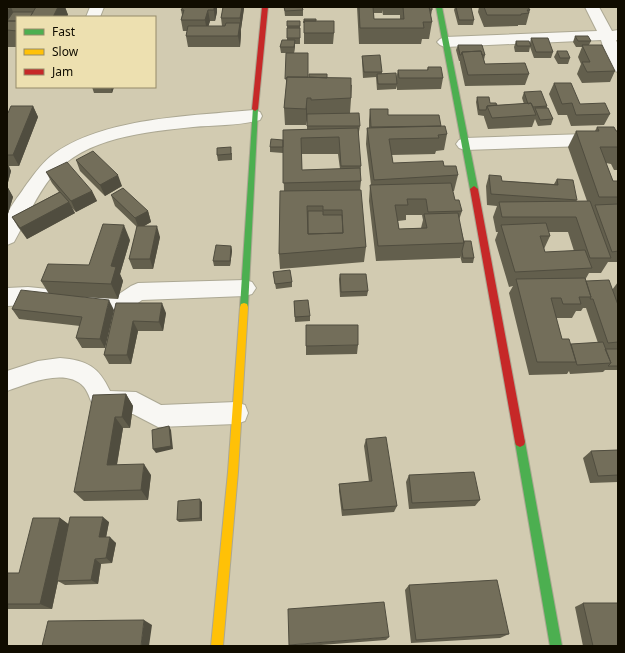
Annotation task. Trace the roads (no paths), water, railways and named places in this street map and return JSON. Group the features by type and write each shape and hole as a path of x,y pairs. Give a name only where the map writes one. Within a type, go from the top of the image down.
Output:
{"street":[{"path":"217,646 233,472 254,116 265,7"},
{"path":"439,7 490,275 556,646"},
{"path":"592,7 612,36 618,67"},
{"path":"445,42 612,36"},
{"path":"7,237 21,208 43,174 59,159 81,145 116,134 148,128 254,116"},
{"path":"465,144 618,139"},
{"path":"7,297 28,296 119,305 138,292 245,288"},
{"path":"7,381 42,370 72,368 90,378 103,402 136,403 158,416 236,413"}]}
